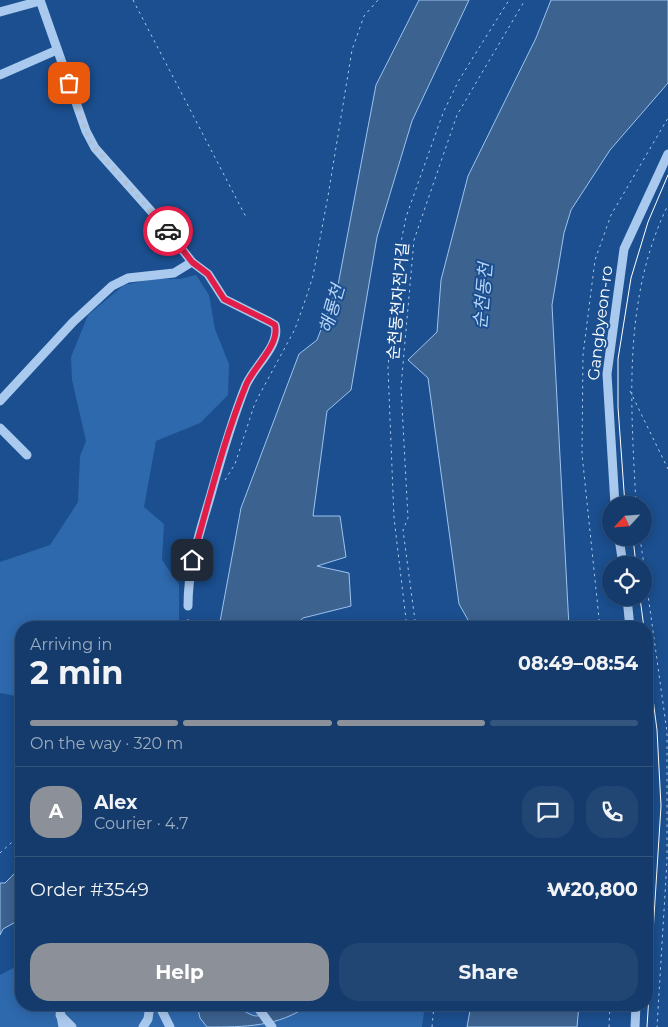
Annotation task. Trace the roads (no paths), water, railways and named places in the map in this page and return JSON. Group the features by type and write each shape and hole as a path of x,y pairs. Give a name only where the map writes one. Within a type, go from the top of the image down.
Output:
{"street":[{"path":"0,12 40,0 90,142 159,220 192,262 208,274 224,299 275,325 276,336 246,385 221,458 189,572 188,606"},
{"path":"0,76 57,50"},
{"name":"Gangbyeon-ro","path":"614,496 607,374 624,248 668,154"},
{"path":"0,401 73,322 112,286 128,278 174,274 192,262"},
{"path":"0,428 27,455"},
{"path":"628,606 629,621"},
{"path":"59,1011 63,1027"},
{"path":"60,1011 72,1027"},
{"path":"143,1027 148,1019 149,1011"},
{"path":"162,1011 170,1027"},
{"path":"260,1011 272,1027"},
{"path":"635,1027 636,1011"}],"water":[{"name":"해룡천","path":"419,0 469,0 412,121 377,237 351,390 327,411 313,516 340,516 346,557 317,566 349,573 351,606 303,618 300,621 220,621 241,508 299,354 317,340 338,285 376,85"},
{"name":"순천동천","path":"551,0 668,0 668,83 610,150 571,210 564,233 552,305 569,621 469,621 459,604 428,378 408,360 437,332 441,280 468,176 536,38"},
{"path":"15,873 15,922 3,929 0,935 0,883 5,883"},
{"path":"198,1011 245,1011 257,1016 267,1011 299,1011 273,1022 235,1027 207,1027 200,1018"},
{"path":"470,1011 578,1011 577,1027 467,1027"}],"tram line":[{"path":"624,496 618,407 618,359 631,278 648,222 668,175"},
{"path":"634,546 635,556"},
{"path":"641,606 643,621"},
{"path":"653,699 657,730 661,806 653,932"},
{"path":"647,1027 648,1011"}]}
